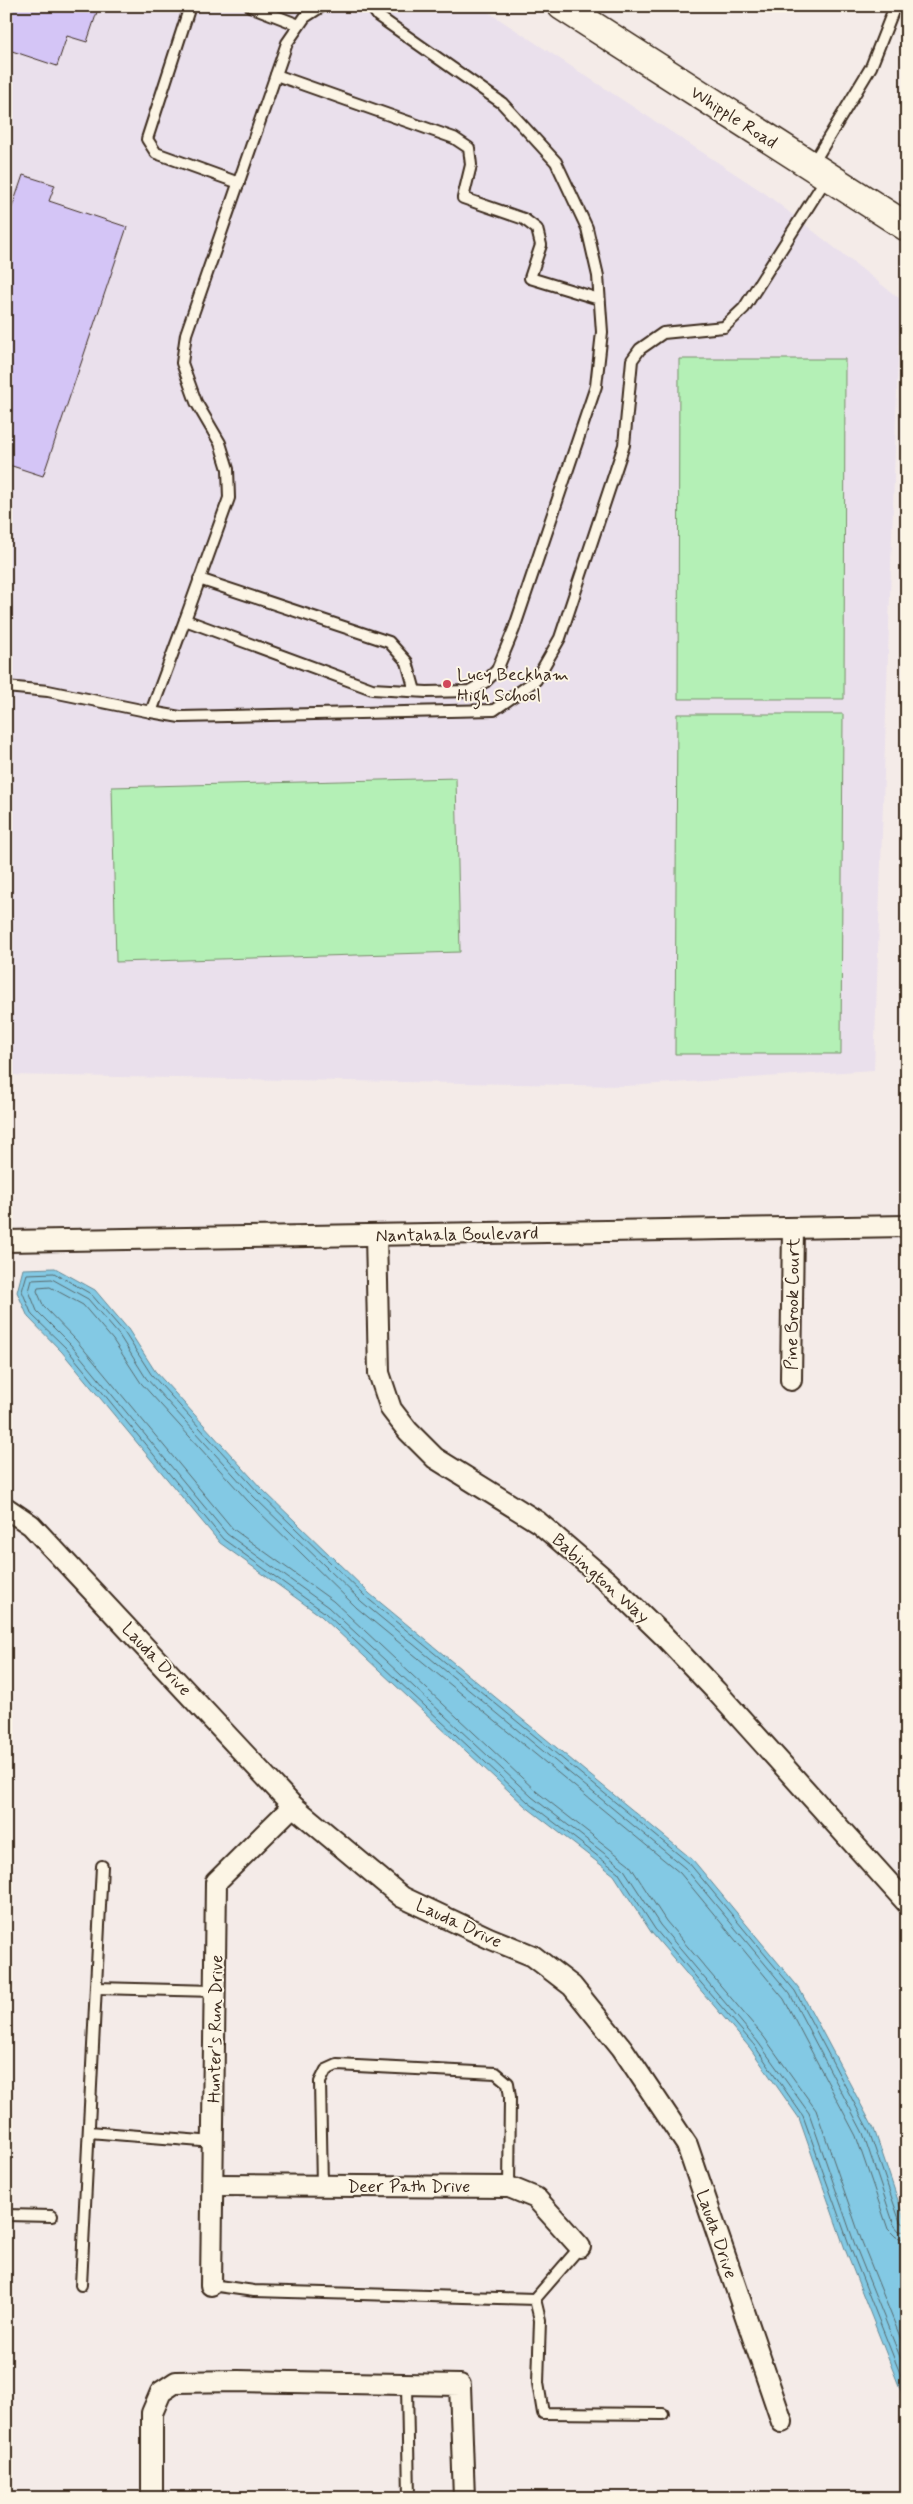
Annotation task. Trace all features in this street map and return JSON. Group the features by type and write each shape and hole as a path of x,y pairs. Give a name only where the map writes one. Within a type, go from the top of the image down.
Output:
{"main road":[{"name":"Whipple Road","path":"562,6 907,227"}],"street":[{"name":"Nantahala Boulevard","path":"6,1241 907,1226"},
{"name":"Pine Brook Court","path":"791,1380 793,1228"},
{"name":"Babington Way","path":"376,1236 379,1373 391,1409 408,1431 435,1458 538,1522 607,1581 716,1690 907,1903"},
{"name":"Lauda Drive","path":"6,1508 31,1525 293,1806 402,1897 489,1938 533,1956 572,1986 622,2048 687,2145 782,2422"},
{"name":"Hunter's Run Drive","path":"211,2285 216,1882 293,1806"},
{"name":"Deer Path Drive","path":"213,2186 509,2187 536,2198 580,2247"},
{"path":"152,2498 152,2413 161,2392 176,2382 460,2385 464,2498"}],"lane":[{"path":"190,6 147,139 156,152 239,183"},
{"path":"250,6 299,25"},
{"path":"151,712 229,498 228,470 220,443 196,402 182,363 186,334 288,42 305,17 322,6"},
{"path":"184,620 372,688 415,691 469,691 485,682 497,670 517,620 596,386 602,332 598,276 587,228 556,162 502,103 378,16 371,6"},
{"path":"6,688 48,691 180,717 494,710 536,680 560,638 624,445 632,360 640,349 663,333 724,327 744,308 819,171 871,67 894,6"},
{"path":"276,75 454,138 470,148 472,165 463,198 524,219 537,229 541,246 530,278 599,299"},
{"path":"199,580 388,642 407,662 415,691"},
{"path":"81,2285 102,1866"},
{"path":"96,1988 215,1991"},
{"path":"322,2186 320,2082 326,2070 337,2065 496,2072 508,2083 510,2097 509,2187"},
{"path":"89,2132 214,2142"},
{"path":"6,2214 52,2216"},
{"path":"535,2299 580,2247"},
{"path":"211,2285 254,2291 535,2299"},
{"path":"535,2299 540,2320 538,2383 543,2413 663,2414"},
{"path":"407,2384 409,2498"}],"shaded area":[{"name":"Lucy Beckham High School","path":"6,6 479,6 766,194 900,299 874,1070 626,1086 6,1075"}],"green space":[{"path":"679,359 845,359 844,699 678,699"},
{"path":"677,714 843,714 841,1054 675,1054"},
{"path":"456,778 460,952 116,962 112,787"}],"water":[{"path":"55,1268 95,1290 128,1329 155,1371 261,1488 370,1594 693,1860 799,1988 874,2129 907,2227 907,2410 845,2249 799,2118 750,2048 651,1932 614,1875 525,1806 321,1616 220,1543 62,1352 28,1317 17,1292 23,1269"}],"building":[{"path":"6,6 99,6 87,42 67,36 57,66 6,49"},
{"path":"23,175 55,185 49,201 127,227 43,476 6,464 6,225"}],"place":[{"name":"Lucy Beckham High School","path":"447,684"}]}
